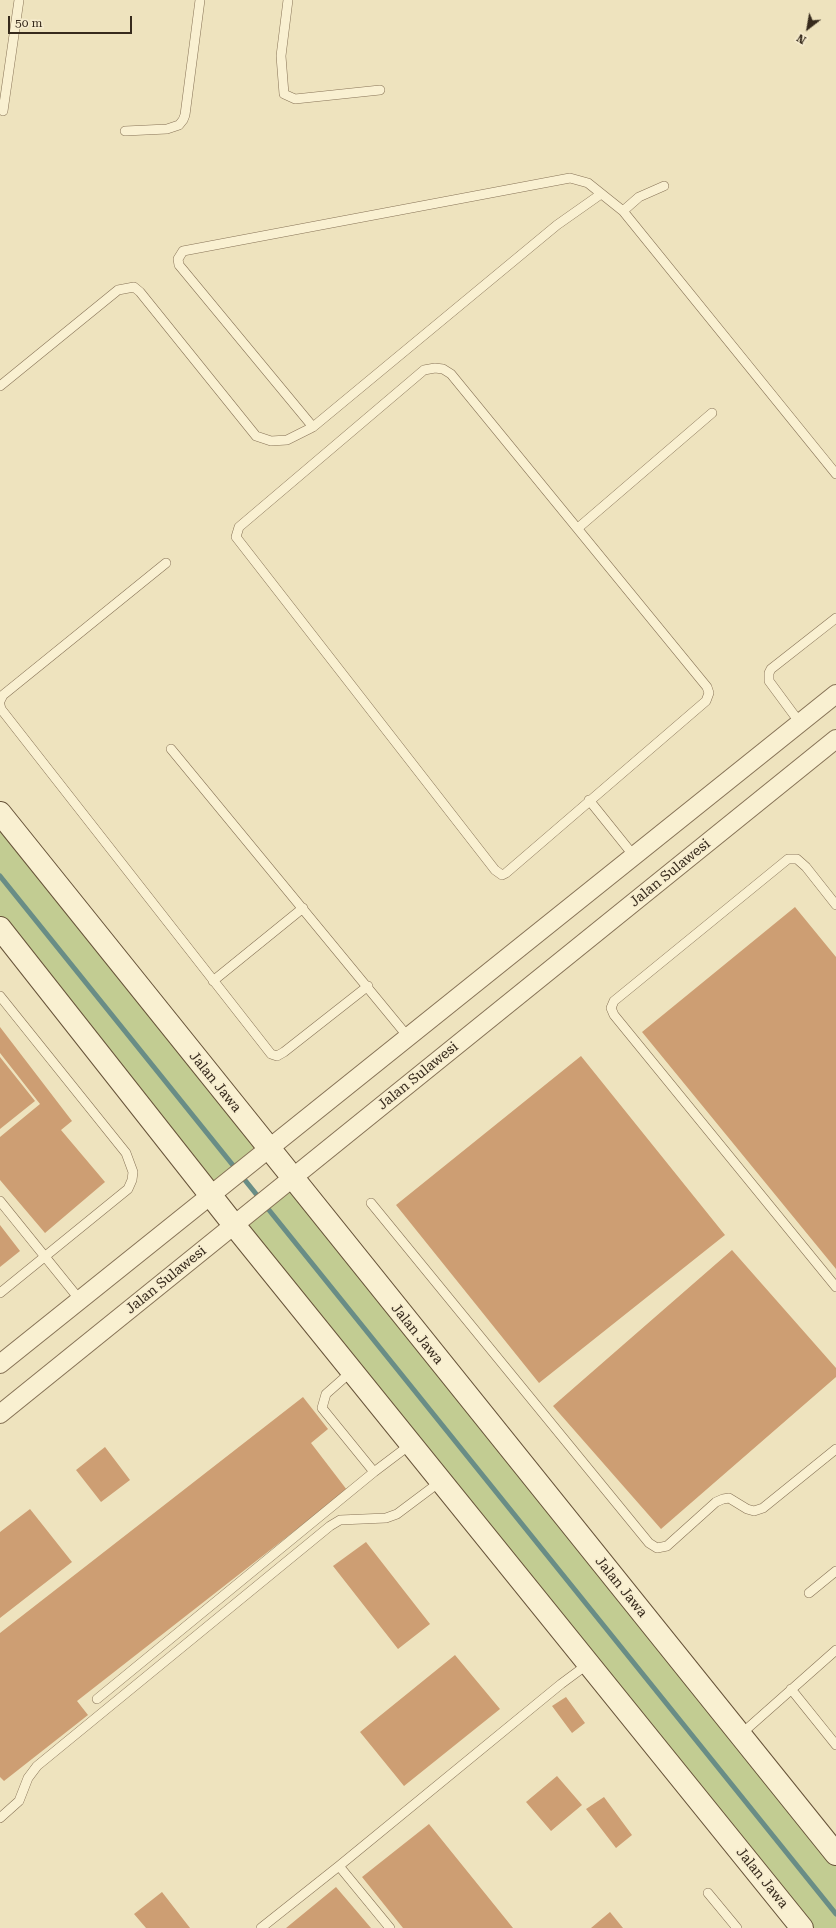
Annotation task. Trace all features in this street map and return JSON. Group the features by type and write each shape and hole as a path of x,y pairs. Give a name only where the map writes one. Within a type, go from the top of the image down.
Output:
{"street":[{"path":"0,1364 409,1038 836,694"},
{"name":"Jalan Sulawesi","path":"0,1414 836,739"},
{"name":"Jalan Jawa","path":"0,813 286,1183 836,1854"},
{"name":"Jalan Jawa","path":"0,928 241,1220 352,1370 802,1928"}],"lane":[{"path":"3,111 19,0"},
{"path":"125,131 167,128 179,125 183,120 185,115 200,0"},
{"path":"288,0 281,56 284,94 295,99 380,90"},
{"path":"313,427 179,266 178,259 183,251 570,178 588,183 623,211 836,474"},
{"path":"623,211 639,197 664,186"},
{"path":"0,386 118,290 134,287 140,292 256,436 271,441 287,440 313,427 557,225 601,194"},
{"path":"435,368 443,369 451,374 707,687 709,693 706,701 589,800 506,873 498,873 236,537 239,527 424,370 435,368"},
{"path":"578,528 712,413"},
{"path":"0,701 3,695 166,563"},
{"path":"800,723 769,681 769,673 771,669 836,618"},
{"path":"0,705 271,1054 277,1056 368,986"},
{"path":"172,749 368,986 409,1038"},
{"path":"589,800 634,856"},
{"path":"836,905 806,867 797,859 788,859 614,1001 611,1008 614,1015 836,1287"},
{"path":"213,981 303,908"},
{"path":"0,996 126,1153 133,1172 132,1180 128,1189 0,1293"},
{"path":"0,1201 80,1300"},
{"path":"371,1203 648,1543 657,1548 667,1546 716,1502 723,1499 729,1498 746,1509 754,1511 763,1508 836,1449"},
{"path":"352,1370 326,1394 322,1408 374,1472"},
{"path":"97,1699 374,1472 411,1444"},
{"path":"0,1818 19,1801 28,1778 37,1766 330,1526 340,1520 386,1518 397,1514 441,1481"},
{"path":"809,1593 836,1571"},
{"path":"740,1735 836,1650"},
{"path":"261,1928 561,1684 589,1664"},
{"path":"791,1689 836,1745"},
{"path":"339,1866 390,1928"},
{"path":"708,1893 737,1928"}],"green space":[{"path":"0,814 269,1150 211,1196 0,928"},
{"path":"292,1178 836,1854 836,1928 802,1928 234,1225"}],"building":[{"path":"795,907 836,957 836,1269 642,1032"},
{"path":"0,1027 72,1121 61,1130 105,1182 45,1233 0,1180 0,1137 40,1104 0,1053"},
{"path":"581,1056 725,1235 539,1383 396,1205"},
{"path":"0,1057 35,1101 0,1129"},
{"path":"0,1225 20,1251 0,1267"},
{"path":"732,1250 836,1368 836,1377 661,1529 553,1406"},
{"path":"303,1397 328,1429 311,1443 347,1490 77,1701 88,1715 4,1781 0,1777 0,1633"},
{"path":"105,1447 130,1480 101,1502 76,1470"},
{"path":"30,1509 72,1562 0,1618 0,1532"},
{"path":"366,1542 430,1624 398,1649 333,1566"},
{"path":"455,1655 500,1709 404,1786 360,1732"},
{"path":"566,1697 585,1723 572,1733 552,1706"},
{"path":"557,1776 582,1805 551,1831 526,1802"},
{"path":"604,1797 632,1835 616,1848 586,1809"},
{"path":"429,1824 513,1928 403,1928 362,1877"},
{"path":"336,1887 371,1928 286,1928"},
{"path":"162,1892 190,1928 146,1928 134,1914"},
{"path":"610,1912 623,1928 591,1928"}],"waterway":[{"path":"0,876 836,1914"}]}
